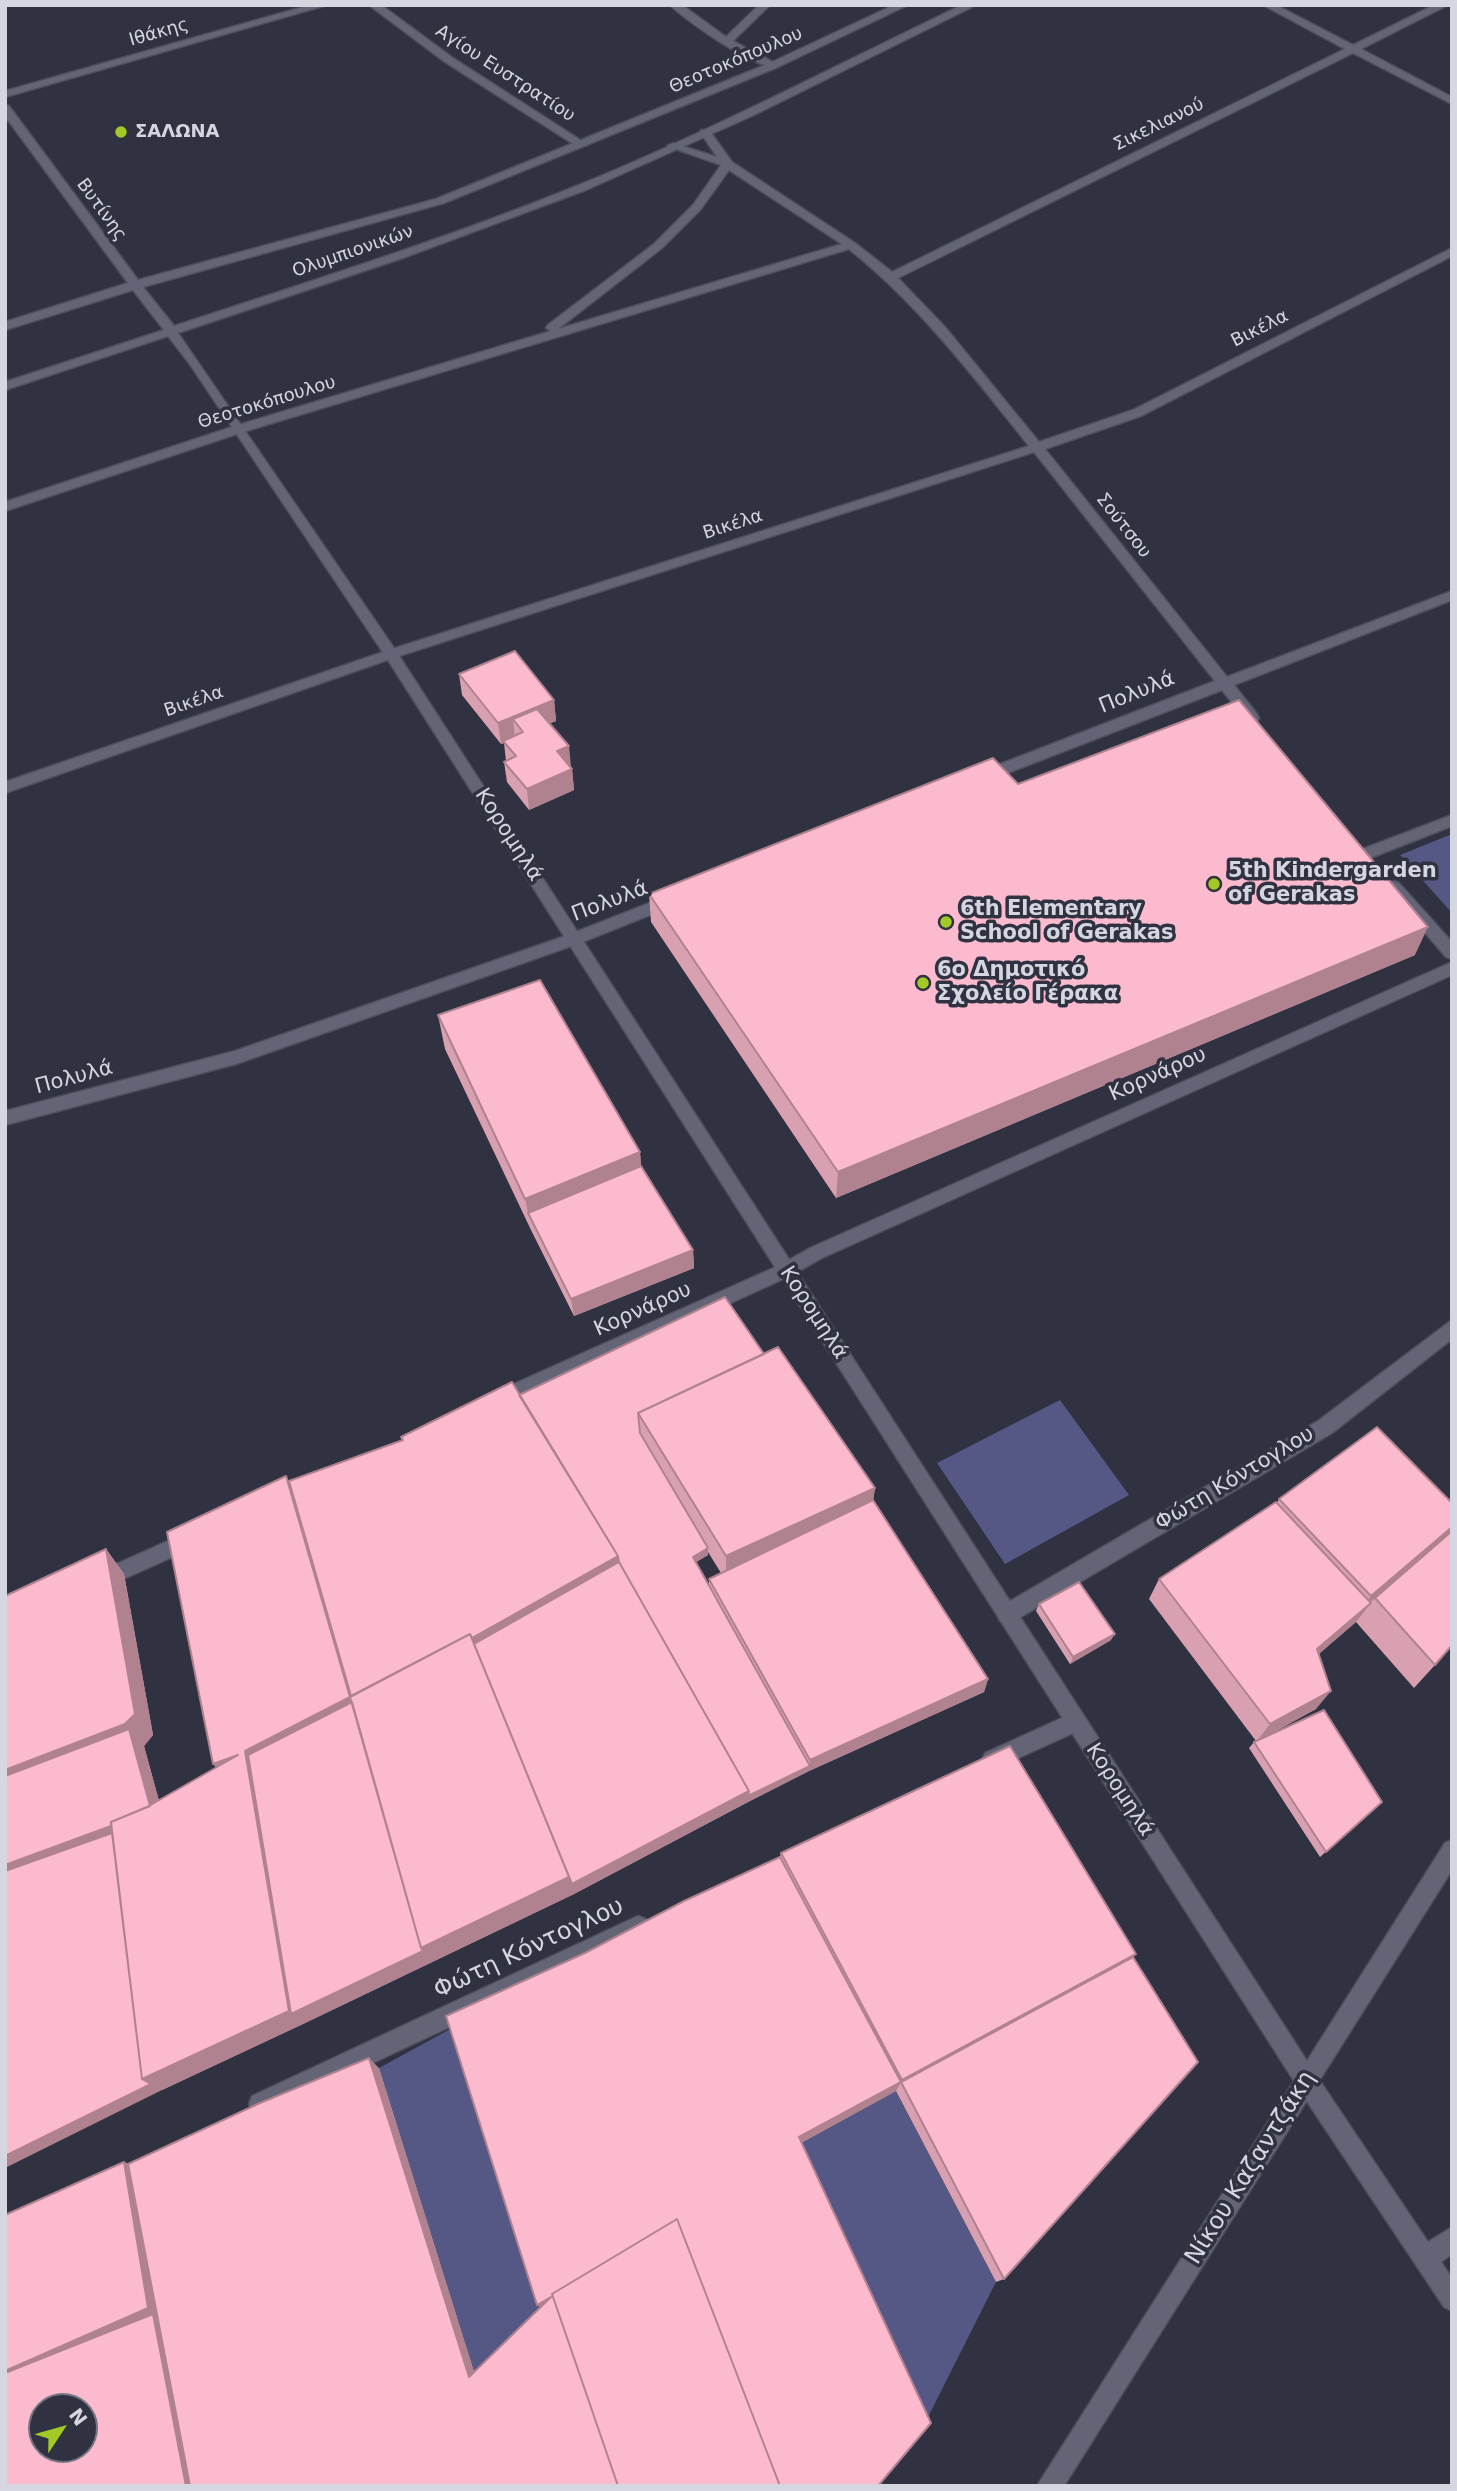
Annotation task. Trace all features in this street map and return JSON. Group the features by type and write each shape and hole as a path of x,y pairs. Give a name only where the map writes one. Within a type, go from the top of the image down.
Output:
{"street":[{"name":"Ιθάκης","path":"5,94 322,5"},
{"name":"Αγίου Ευστρατίου","path":"374,5 449,60 582,145"},
{"path":"675,5 726,42 774,65"},
{"path":"726,42 765,5"},
{"name":"Θεοτοκόπουλου","path":"582,145 774,65 903,5"},
{"path":"705,132 971,5"},
{"path":"1268,5 1452,101"},
{"name":"Σικελιανού","path":"891,277 1443,5"},
{"name":"Βυτίνης","path":"5,108 170,330"},
{"name":"Ολυμπιονικών","path":"5,386 384,261 527,209 705,132"},
{"name":"Σούτσου","path":"705,132 727,164"},
{"name":"Ολυμπιονικών","path":"5,326 135,285 440,201 582,145"},
{"name":"Σούτσου","path":"673,146 727,164 851,245 891,277 941,330 1266,735"},
{"name":"Θεοτοκόπουλου","path":"541,337 658,246 697,207 727,164"},
{"name":"Θεοτοκόπουλου","path":"5,507 239,429 851,245"},
{"name":"Βικέλα","path":"5,788 391,654 1037,449 1137,413 1442,262 1452,251"},
{"name":"Κορομηλά","path":"170,330 194,361 391,654 1075,1722 1306,2080 1452,2299"},
{"name":"Πολυλά","path":"970,782 1452,595"},
{"path":"1452,820 1370,859 1452,953"},
{"name":"Πολυλά","path":"5,1118 236,1057 574,939 690,893"},
{"name":"Κορνάρου","path":"481,1408 786,1270 816,1253 1452,968"},
{"name":"Φώτη Κόντογλου","path":"1007,1614 1325,1427 1452,1328"},
{"path":"80,1590 206,1533"},
{"path":"974,1769 1075,1722"},
{"name":"Νίκου Καζαντζάκη","path":"1049,2486 1452,1850"},
{"name":"Φώτη Κόντογλου","path":"244,2111 660,1916"},
{"path":"1425,2259 1452,2239"}],"shaded area":[{"path":"1452,834 1452,913 1400,855"},
{"path":"1060,1400 1129,1495 1005,1564 937,1463"},
{"path":"454,2027 542,2308 476,2378 379,2068"},
{"path":"896,2091 996,2282 925,2423 797,2145"}],"building":[{"path":"515,651 554,700 498,723 459,674"},
{"path":"1239,700 1428,927 838,1172 649,894 993,758 1018,784"},
{"path":"537,709 569,746 557,751 572,769 527,789 504,762 516,756 503,741 523,732 513,719"},
{"path":"540,980 640,1152 525,1199 438,1015"},
{"path":"641,1166 693,1250 571,1299 528,1213"},
{"path":"725,1297 764,1354 638,1413 640,1433 708,1548 693,1557 810,1766 748,1796 749,1791 618,1556 519,1395"},
{"path":"778,1347 875,1488 726,1556 638,1413"},
{"path":"512,1382 618,1556 472,1638 470,1634 351,1696 289,1481 403,1440 401,1437"},
{"path":"1377,1427 1452,1503 1452,1527 1371,1596 1279,1499"},
{"path":"286,1476 350,1697 245,1751 289,2011 142,2079 111,1822 147,1807 238,1755 213,1764 167,1532"},
{"path":"873,1500 988,1679 810,1760 709,1579"},
{"path":"1276,1502 1371,1603 1317,1649 1331,1691 1270,1724 1159,1579"},
{"path":"1452,1531 1452,1645 1435,1665 1375,1598"},
{"path":"106,1549 135,1714 125,1724 5,1770 5,1596"},
{"path":"619,1562 749,1791 572,1884 474,1644"},
{"path":"1079,1582 1115,1634 1073,1657 1039,1604"},
{"path":"470,1634 569,1877 421,1948 350,1697"},
{"path":"352,1702 423,1951 291,2014 248,1755"},
{"path":"1324,1710 1382,1802 1326,1852 1254,1742"},
{"path":"129,1729 150,1806 111,1822 111,1826 5,1865 5,1776"},
{"path":"1010,1746 1136,1954 902,2080 781,1853"},
{"path":"112,1833 142,2079 151,2084 5,2156 5,1871"},
{"path":"780,1857 901,2082 799,2137 931,2423 878,2486 780,2486 677,2219 552,2294 618,2486 190,2486 128,2164 260,2103 369,2058 469,2377 551,2297 537,2305 446,2016 585,1953 684,1901"},
{"path":"1133,1957 1198,2062 1004,2279 901,2082"},
{"path":"124,2162 148,2308 5,2371 5,2215"},
{"path":"677,2219 780,2486 618,2486 552,2294"},
{"path":"153,2314 186,2486 5,2486 5,2373"}],"place":[{"name":"ΣΑΛΩΝΑ","path":"121,132"},
{"name":"5th Kindergarden of Gerakas","path":"1214,884"},
{"name":"6th Elementary School of Gerakas","path":"946,922"},
{"name":"6ο Δημοτικό Σχολείο Γέρακα","path":"923,983"}]}
